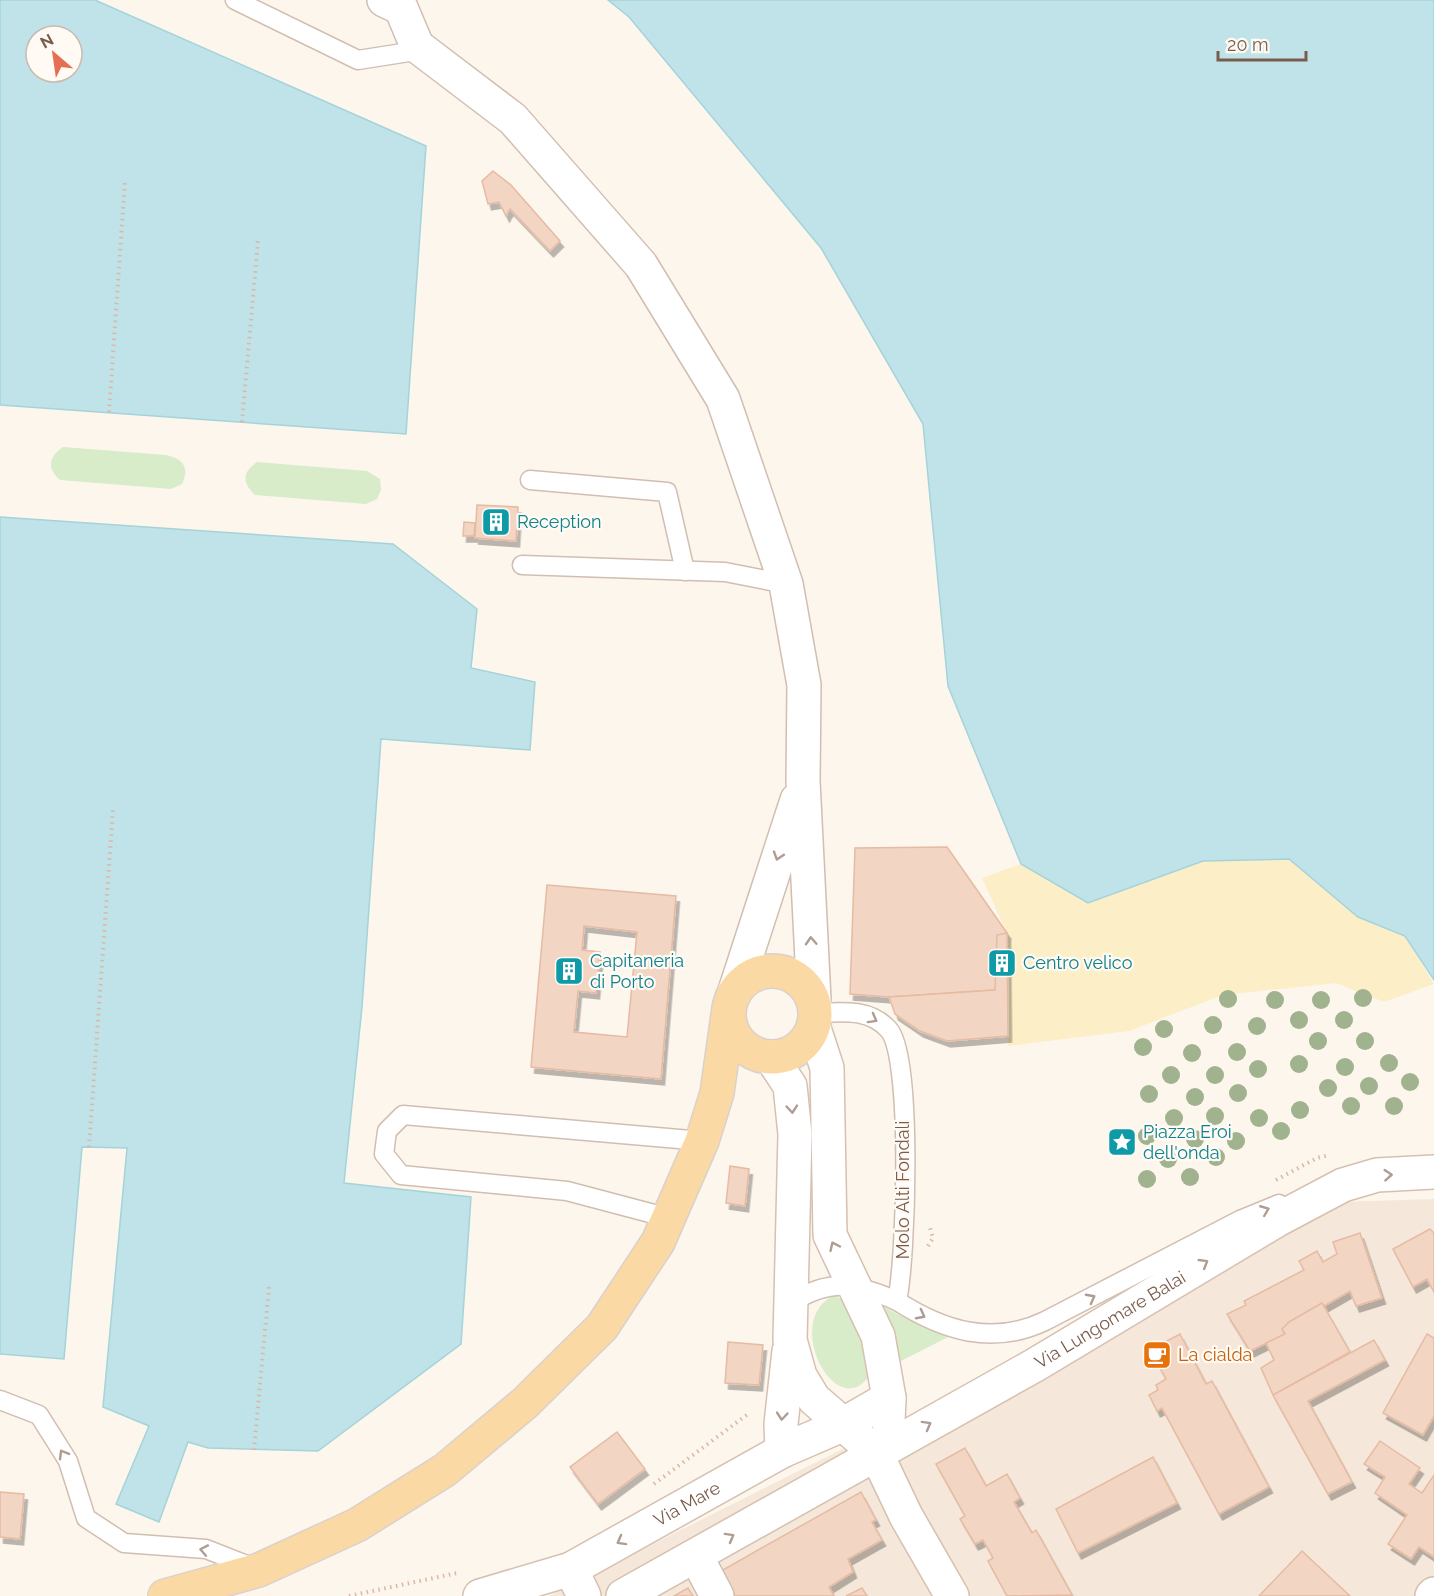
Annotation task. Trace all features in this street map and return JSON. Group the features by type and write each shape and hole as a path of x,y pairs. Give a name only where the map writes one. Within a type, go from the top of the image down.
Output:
{"main road":[{"path":"165,1596 259,1570 357,1525 436,1476 525,1403 602,1327 658,1242 702,1141 717,1093 731,1001 742,982 754,974 768,970 783,971 796,977 807,986 814,1014 797,1049 764,1056 717,1093"},
{"path":"731,1001 730,1022 735,1036 744,1047 764,1056"}],"street":[{"path":"384,0 401,8 417,46 513,119 641,265 723,399 786,584 804,685 803,781 814,1014 827,1068 830,1235 878,1336 890,1398 889,1420 876,1453 623,1596"},
{"path":"731,1001 803,781"},
{"path":"764,1056 790,1086 795,1134 790,1340 781,1424 782,1451"},
{"name":"Via Lungomare Balai","path":"876,1453 1035,1365 1277,1220 1343,1185 1377,1175 1434,1173"},
{"path":"790,1340 800,1376 814,1399 876,1453 906,1516 952,1596"},
{"name":"Via Mare","path":"472,1584 577,1582 782,1451 842,1425 890,1398"},
{"path":"696,1556 717,1596"}],"lane":[{"path":"235,0 358,60 408,52 417,46"},
{"path":"530,480 667,492 685,571"},
{"path":"522,565 725,572 786,584"},
{"name":"Molo Alti Fondali","path":"814,1014 857,1012 872,1018 889,1030 897,1046 902,1071 906,1196 903,1278 897,1301"},
{"path":"669,1218 567,1191 401,1175 384,1154 387,1131 403,1115 483,1114 702,1141"},
{"name":"Via Lungomare Balai","path":"897,1301 922,1317 963,1333 1018,1332 1046,1321 1240,1220 1290,1199 1343,1185"},
{"path":"790,1303 825,1286 876,1292 897,1301"},
{"path":"0,1400 39,1414 68,1461 86,1518 124,1543 206,1549 259,1570"}],"path":[{"path":"109,412 125,182"},
{"path":"242,422 258,241"},
{"path":"89,1147 113,810"},
{"path":"906,1196 921,1203 933,1238 923,1253"},
{"path":"254,1450 269,1287"},
{"path":"652,1485 748,1414"},
{"path":"349,1596 472,1584"}],"shaded area":[{"path":"1434,1199 1434,1596 549,1596 1336,1202"}],"green space":[{"path":"63,447 166,455 181,461 185,468 184,478 182,484 171,489 60,480 53,472 51,463 54,455"},
{"path":"257,462 367,471 380,479 381,490 377,499 366,504 255,495 246,482 246,474"},
{"path":"835,1295 848,1304 873,1370 859,1386 845,1388 831,1380 820,1365 813,1346 813,1326 819,1308"},
{"path":"878,1304 911,1321 954,1334 901,1361"}],"sand":[{"path":"1289,859 1358,917 1405,936 1434,984 1384,1002 1336,983 1223,995 1129,1031 1008,1046 1007,933 982,878 1021,864 1088,903 1203,861"}],"water":[{"path":"0,0 95,0 426,146 406,434 0,405"},
{"path":"608,0 1434,0 1434,980 1405,936 1358,917 1289,859 1203,861 1088,903 1021,864 948,686 923,424 821,248 629,17"},
{"path":"0,517 393,544 477,609 471,668 535,682 530,750 381,739 362,1007 344,1183 471,1197 461,1344 318,1451 208,1448 188,1442 159,1522 116,1504 149,1426 103,1407 127,1148 82,1147 64,1359 0,1354"}],"building":[{"path":"493,171 511,185 560,241 550,251 510,209 506,216 499,202 488,204 482,181"},
{"name":"Reception","path":"477,505 518,507 516,541 475,538"},
{"path":"464,522 475,523 474,536 463,536"},
{"path":"947,847 1007,933 995,990 889,997 850,994 855,848"},
{"name":"Capitaneria di Porto","path":"547,885 676,896 661,1079 531,1067","holes":["584,926 637,932 627,1037 574,1032 578,991 596,993 600,952 582,950"]},
{"name":"Centro velico","path":"1007,933 1008,1036 947,1041 920,1031 895,1014 889,997 995,990 997,935"},
{"path":"730,1166 749,1169 745,1206 726,1203"},
{"path":"1430,1229 1434,1233 1434,1292 1427,1279 1413,1287 1393,1249"},
{"path":"1360,1233 1382,1298 1356,1306 1350,1291 1324,1306 1322,1303 1289,1322 1282,1329 1285,1334 1250,1351 1227,1314 1246,1305 1244,1301 1304,1270 1299,1261 1317,1251 1323,1262 1337,1254 1333,1242"},
{"path":"1322,1303 1350,1352 1273,1395 1261,1368 1274,1360 1266,1343 1285,1334 1282,1329 1289,1322"},
{"path":"1180,1334 1206,1384 1212,1381 1269,1487 1219,1514 1162,1408 1157,1411 1149,1395 1158,1390 1156,1385 1166,1379 1150,1350"},
{"path":"1427,1334 1434,1338 1434,1416 1423,1435 1383,1413"},
{"path":"1374,1340 1385,1360 1308,1401 1352,1482 1328,1494 1273,1395"},
{"path":"728,1342 763,1345 759,1385 725,1383"},
{"path":"617,1432 645,1469 598,1504 570,1467"},
{"path":"1380,1441 1420,1468 1409,1484 1422,1493 1434,1475 1434,1557 1419,1547 1411,1559 1388,1544 1407,1515 1375,1493 1385,1477 1364,1464"},
{"path":"965,1448 986,1486 1007,1474 1020,1498 1014,1502 1032,1533 1036,1530 1072,1595 1007,1596 988,1561 993,1558 983,1540 975,1544 960,1519 965,1516 936,1464"},
{"path":"1153,1457 1177,1503 1078,1553 1056,1509"},
{"path":"0,1492 24,1494 20,1539 0,1537"},
{"path":"861,1492 876,1520 872,1522 882,1540 848,1559 853,1572 829,1587 834,1596 735,1596 721,1571"},
{"path":"1302,1551 1350,1596 1259,1596"},
{"path":"688,1588 693,1596 674,1596"},
{"path":"862,1588 867,1596 846,1596"}],"place":[{"name":"Reception","path":"496,522"},
{"name":"Centro velico","path":"1002,963"},
{"name":"Capitaneria di Porto","path":"569,971"},
{"name":"Piazza Eroi dell'onda","path":"1122,1142"},
{"name":"La cialda","path":"1157,1355"}]}
